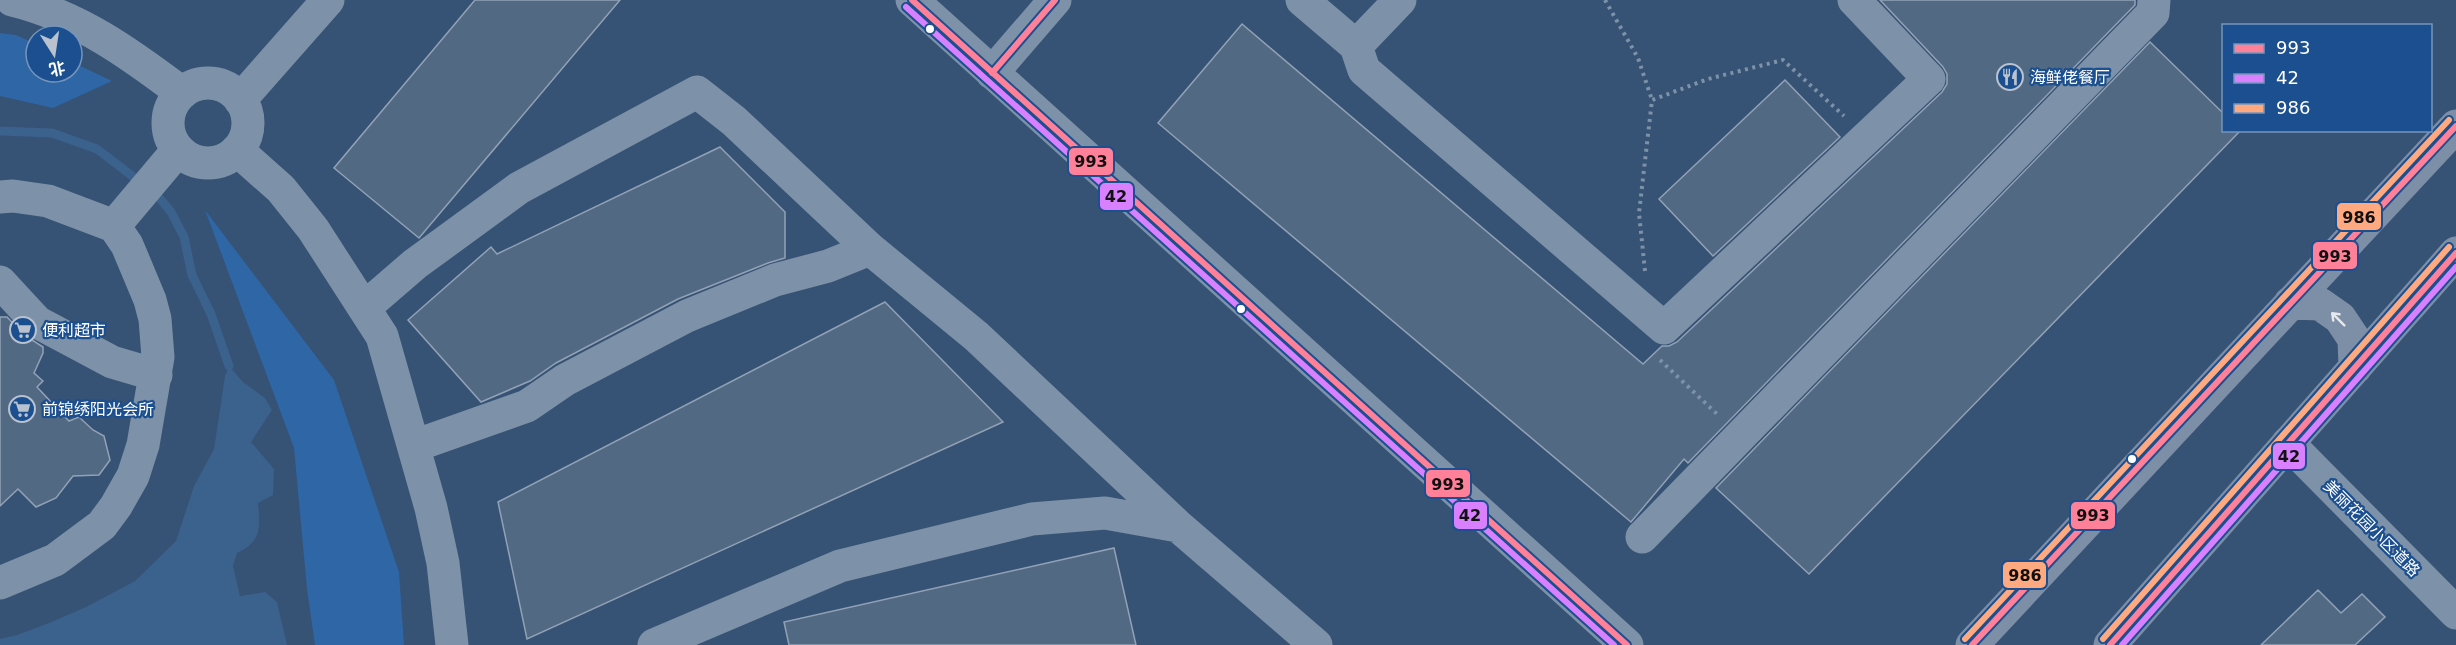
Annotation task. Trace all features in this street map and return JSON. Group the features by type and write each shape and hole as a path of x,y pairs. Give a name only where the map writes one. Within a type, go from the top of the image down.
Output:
{"main road":[{"path":"1972,645 2456,126"},
{"path":"2110,645 2456,253"},
{"path":"2290,303 2320,304 2340,318 2354,339 2355,368"}],"street":[{"path":"240,100 328,0"},
{"path":"912,0 1627,645"},
{"path":"992,73 1055,0"},
{"path":"1302,0 1356,46 1364,70 1664,328 1929,80 1854,0"},
{"path":"1356,46 1400,0"},
{"path":"1642,537 2153,13 2154,0"},
{"path":"32,2 111,43 182,93"},
{"path":"212,84 231,90 240,100 246,112 248,125 245,139 237,150 226,158 213,163 200,162 188,158 171,140 168,127 169,114 174,102 193,86 212,84"},
{"path":"364,308 415,264 519,188 697,92 734,121 870,249 976,336 1178,526 1316,645"},
{"path":"114,226 178,150"},
{"path":"237,150 281,189 313,229 382,336 431,508 443,563 452,645"},
{"path":"0,197 13,196 48,201 114,226 127,245 150,300 157,336 156,375 143,445 133,476 116,506 102,525 55,560 0,583"},
{"path":"414,446 527,406 565,380 687,316 775,280 828,266 870,249"},
{"path":"0,282 37,322 112,362 156,375"},
{"name":"美丽花园小区道路","path":"2288,443 2456,613"},
{"path":"654,645 840,566 1032,519 1105,513 1178,526"}],"path":[{"path":"1605,0 1638,58 1652,100 1640,213 1651,317 1658,359 1741,436"},
{"path":"1652,100 1708,79 1783,60 1852,123"}],"shaded area":[{"path":"0,33 24,39 24,84 84,84 84,68 112,81 53,108 0,96"},
{"path":"205,210 334,380 399,572 404,645 315,645 307,589 294,448"},
{"path":"229,366 243,382 265,398 272,410 251,442 274,469 273,495 258,503 258,533 251,544 237,553 233,566 240,596 265,592 277,602 287,645 0,645 0,639 49,623 86,607 135,581 176,541 194,486 214,449 225,376"}],"building":[{"path":"475,0 620,0 419,238 334,168"},
{"path":"1880,0 2135,0 2135,5 1688,463 1684,459 1631,522 1158,123 1242,24 1643,364 1662,346 1669,346 1677,342 1942,92 1947,84 1947,74 1943,67"},
{"path":"2150,42 2222,112 2222,132 2239,132 1809,574 1716,488"},
{"path":"1785,80 1840,137 1713,256 1659,199"},
{"path":"720,147 785,212 785,258 678,299 556,363 530,381 481,402 408,320 491,247 497,254"},
{"path":"885,302 1003,422 527,639 498,502"},
{"name":"前锦绣阳光会所","path":"0,317 7,317 24,335 43,347 43,353 34,373 43,381 37,387 69,421 79,417 93,430 104,436 110,460 99,475 73,476 56,498 36,507 18,489 0,506"},
{"path":"1114,548 1136,645 789,645 784,622"},
{"path":"2318,590 2341,613 2362,594 2385,617 2355,645 2261,645"}],"waterway":[{"path":"0,131 52,133 97,149 157,195 171,212 184,237 192,275 211,314 229,366"}],"transit line":[{"name":"993","path":"912,0 1627,645"},
{"name":"993","path":"992,73 1055,0"},
{"name":"42","path":"906,7 1614,645"},
{"name":"986","path":"1965,639 2449,120"},
{"name":"993","path":"1972,645 2456,126"},
{"name":"986","path":"2103,639 2449,247"},
{"name":"993","path":"2110,645 2456,253"},
{"name":"42","path":"2122,645 2456,267"}],"place":[{"name":"海鲜佬餐厅","path":"2010,77"},
{"name":"便利超市","path":"23,330"},
{"name":"前锦绣阳光会所","path":"22,409"}]}
